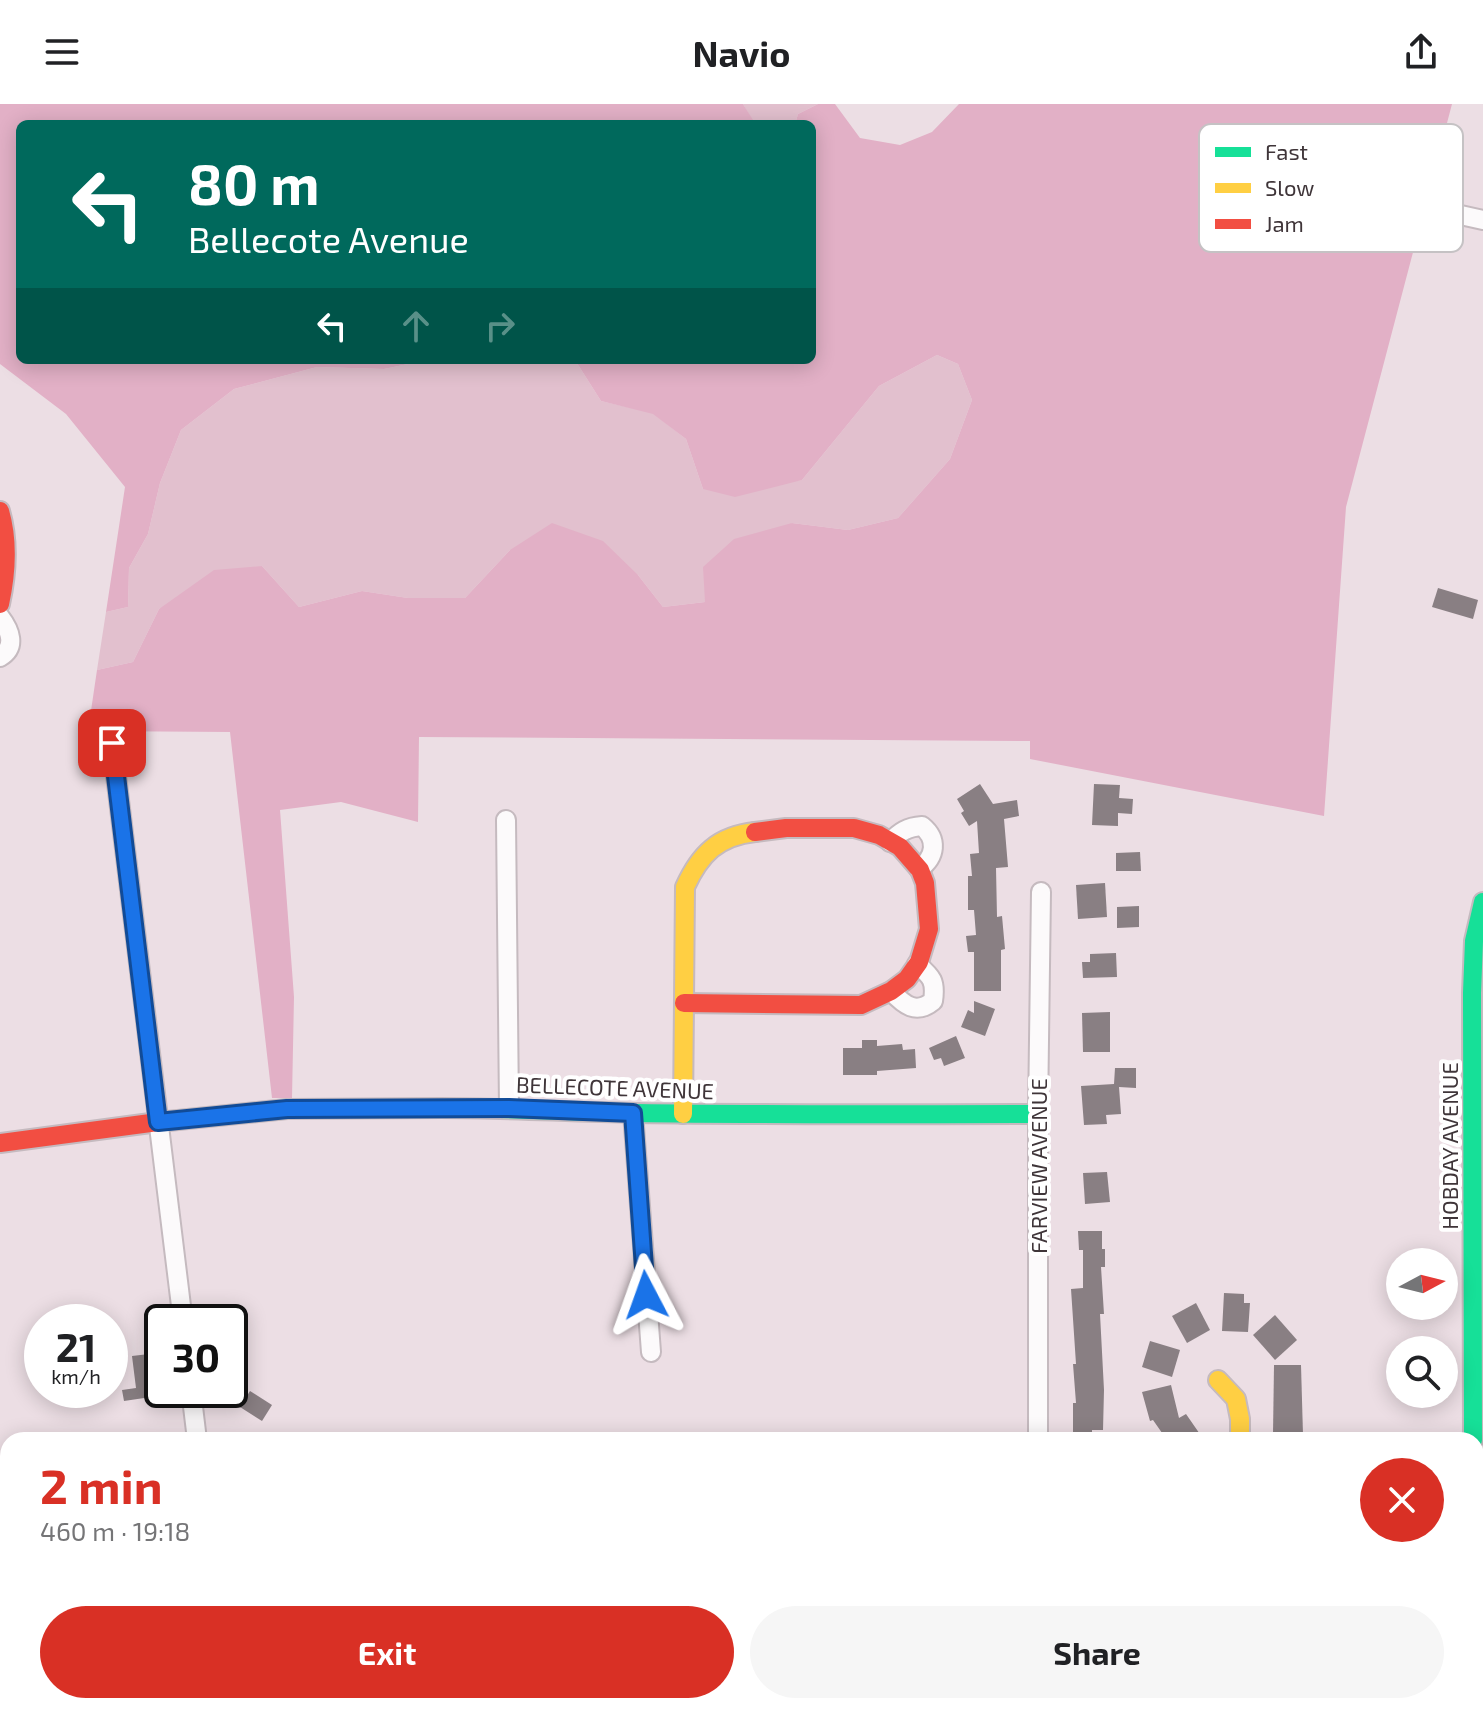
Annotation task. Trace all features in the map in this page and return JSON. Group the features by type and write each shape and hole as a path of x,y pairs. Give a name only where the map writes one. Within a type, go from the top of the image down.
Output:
{"street":[{"path":"1463,216 1483,220"},
{"path":"0,511 6,541 7,570 0,604"},
{"path":"0,617 11,642 0,657"},
{"path":"112,743 181,1304"},
{"path":"506,820 509,1108"},
{"path":"890,842 909,827 922,826 930,833 934,845 930,858 919,869"},
{"path":"683,1114 685,887 693,869 712,847 744,833 786,828 854,828 879,835 900,847 919,869 925,883 929,929 917,964 907,979 891,991 861,1005 684,1003"},
{"name":"FARVIEW AVENUE","path":"1038,1432 1041,892"},
{"name":"HOBDAY AVENUE","path":"1473,1432 1472,993 1474,941 1483,902"},
{"path":"891,991 902,1003 913,1008 925,1007 933,1001 935,985 928,973 917,964"},
{"name":"BELLECOTE AVENUE","path":"0,1143 287,1109 509,1108 683,1114 1038,1114"},
{"path":"633,1113 651,1352"},
{"path":"1218,1380 1236,1399 1240,1432"},
{"path":"193,1408 196,1432"}],"shaded area":[{"path":"0,104 743,104 753,120 16,120 16,364 408,364 384,369 317,367 234,389 181,430 160,483 148,534 129,568 128,607 106,612 125,487 66,414 0,364"},
{"path":"743,104 818,104 798,114 796,120 752,120"},
{"path":"818,104 835,104 860,138 900,145 932,132 959,104 1452,104 1447,124 1199,124 1199,252 1413,252 1346,507 1324,816 1030,759 1030,741 419,737 418,822 341,802 280,810 294,997 292,1098 272,1098 230,732 88,731 97,670 133,662 159,609 214,570 262,566 299,607 362,591 408,598 465,598 510,550 552,523 603,541 638,575 663,607 705,602 703,567 734,539 792,523 848,530 898,518 950,459 972,400 958,364 937,355 879,386 802,480 735,497 703,489 686,439 653,414 601,401 578,364 816,364 816,120 796,120 798,114"},
{"path":"937,355 958,364 972,400 950,459 898,518 848,530 792,523 705,602 663,607 638,575 510,550 465,598 408,598 362,591 299,607 262,566 159,609 133,662 97,670 106,612 128,607 129,568 148,534 160,483 181,430 234,389 317,367 384,369 408,364 578,364 601,401 653,413 686,439 703,489 802,480 879,386"}],"building":[{"path":"1438,588 1478,600 1473,619 1432,607"},
{"path":"980,784 993,804 1017,800 1019,816 1004,819 1008,867 996,868 997,917 1002,916 1005,949 1001,950 1001,991 974,991 974,952 968,952 966,936 976,935 974,910 968,910 968,876 972,876 970,854 979,853 977,821 969,826 957,799"},
{"path":"1094,784 1120,785 1119,798 1133,799 1132,814 1118,813 1118,826 1092,825"},
{"path":"1140,852 1141,871 1116,871 1116,853"},
{"path":"1105,883 1107,917 1078,919 1076,885"},
{"path":"1139,906 1139,927 1117,928 1117,907"},
{"path":"1116,953 1117,977 1083,978 1082,962 1090,962 1090,954"},
{"path":"974,1001 995,1009 985,1036 961,1027 968,1010 974,1013"},
{"path":"1110,1012 1110,1052 1083,1052 1082,1013"},
{"path":"956,1036 965,1058 944,1066 941,1058 934,1060 929,1048"},
{"path":"862,1040 877,1040 877,1046 902,1044 903,1050 915,1049 916,1068 877,1071 877,1075 843,1075 843,1048 862,1048"},
{"path":"1115,1068 1136,1068 1136,1088 1119,1087 1121,1114 1106,1115 1107,1124 1084,1125 1081,1086 1114,1084"},
{"path":"1107,1172 1110,1202 1085,1204 1083,1173"},
{"path":"1078,1231 1102,1231 1102,1249 1105,1249 1105,1267 1101,1267 1104,1314 1100,1314 1103,1430 1092,1432 1073,1432 1073,1403 1076,1403 1073,1364 1076,1364 1071,1289 1083,1288 1083,1250 1079,1250"},
{"path":"1224,1293 1244,1294 1244,1303 1250,1303 1248,1332 1222,1331"},
{"path":"1196,1303 1210,1330 1187,1343 1172,1316"},
{"path":"1275,1315 1297,1340 1275,1360 1253,1335"},
{"path":"1150,1341 1180,1350 1172,1377 1142,1367"},
{"path":"144,1355 144,1398 128,1400 128,1389 136,1388 132,1356"},
{"path":"1274,1365 1301,1365 1303,1432 1273,1432"},
{"path":"1171,1385 1179,1418 1186,1414 1198,1432 1161,1432 1153,1420 1150,1421 1142,1392"},
{"path":"250,1391 272,1405 262,1421 242,1408 248,1408"}],"traffic: fast":[{"path":"1473,1432 1472,993 1474,941 1483,902"},
{"path":"441,1108 686,1114 1038,1114"}],"traffic: slow":[{"path":"683,1114 685,887 697,865 712,849 731,838 755,832"},
{"path":"1218,1380 1236,1399 1240,1432"}],"traffic: jam":[{"path":"0,511 6,557 0,604"},
{"path":"684,1003 861,1005 891,991 907,979 919,962 929,929 925,883 920,870 900,847 879,835 854,828 786,828 755,832"},
{"path":"0,1143 287,1109 441,1108"}],"route":[{"path":"112,743 158,1122 287,1109 509,1108 633,1113 646,1295"}]}
